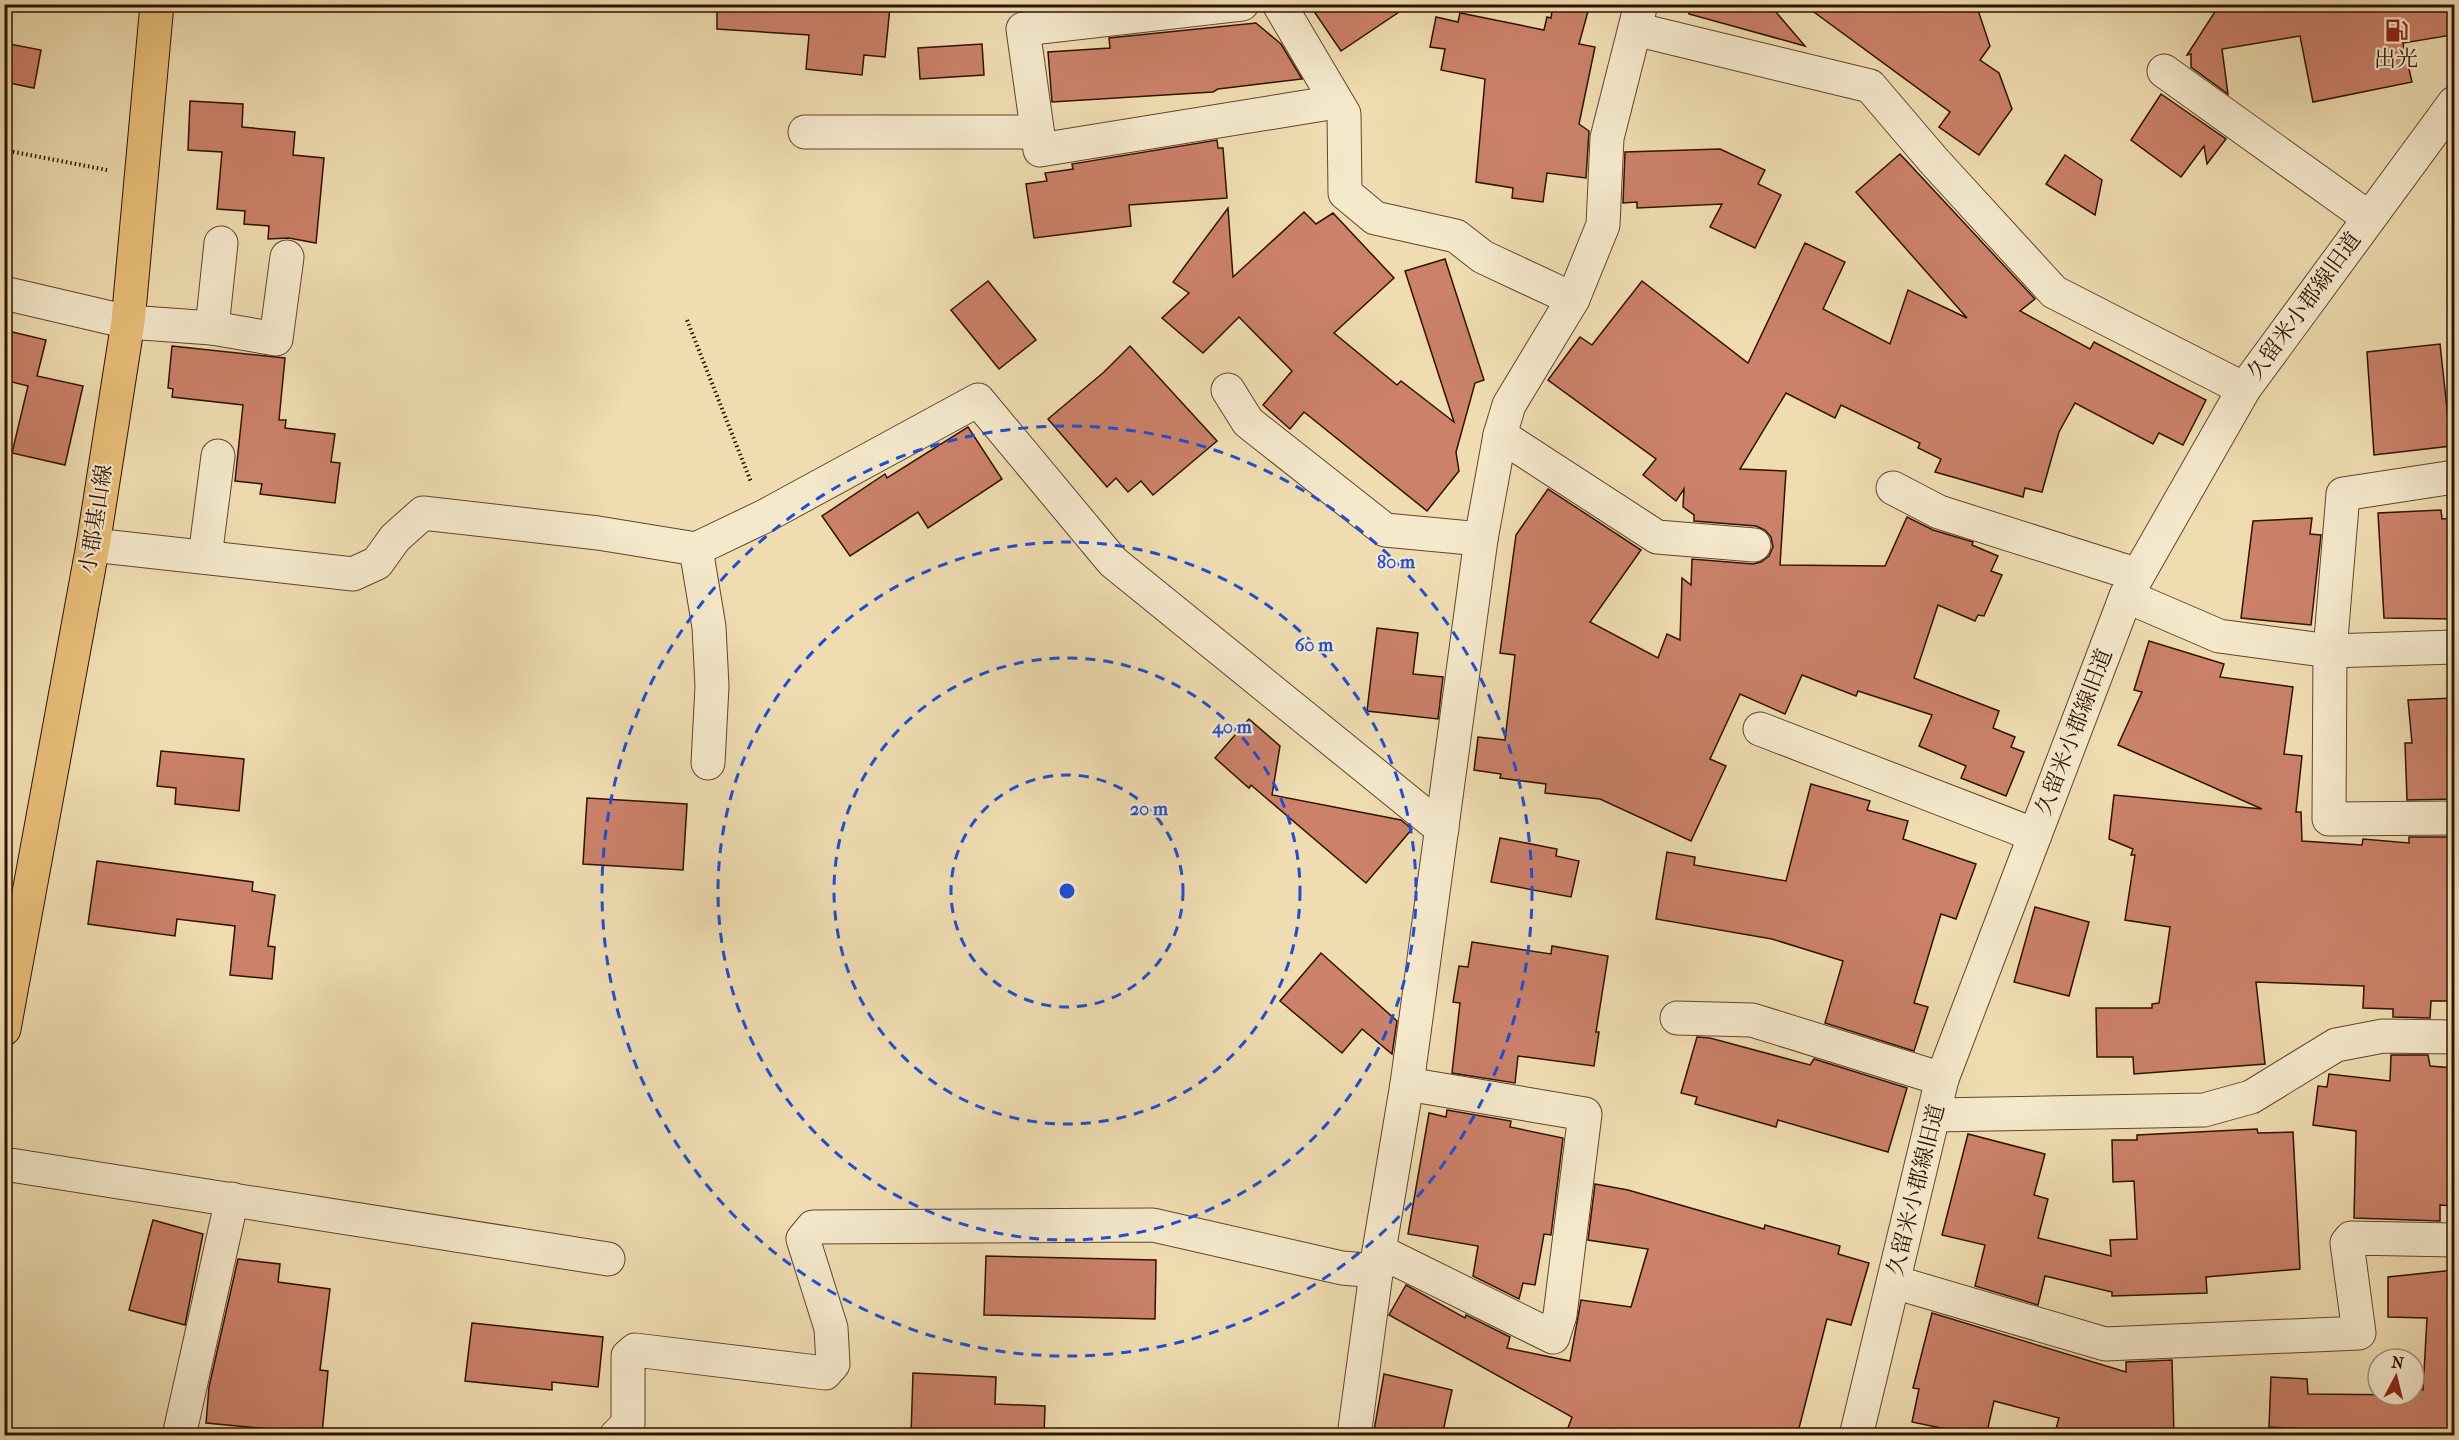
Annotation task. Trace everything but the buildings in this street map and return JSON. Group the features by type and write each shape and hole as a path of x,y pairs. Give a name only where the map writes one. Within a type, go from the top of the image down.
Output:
{"main road":[{"name":"小郡基山線","path":"4,1029 93,545 128,322 157,4"}],"street":[{"path":"1242,4 1023,29 1040,150 1336,102"},
{"path":"1279,4 1344,114 1345,193 1375,218 1456,236 1483,257 1573,299"},
{"path":"1354,1436 1378,1261 1407,1084 1481,538 1500,435 1509,405 1573,299 1603,225 1607,138 1638,17 1870,86 1934,161 2054,292 2244,388"},
{"path":"2164,71 2369,218"},
{"name":"久留米小郡線旧道","path":"1856,1436 1942,1079 2132,586 2244,388 2454,103"},
{"path":"805,132 1037,132"},
{"path":"212,327 221,243"},
{"path":"4,293 128,322 212,327 276,339 287,257"},
{"path":"1228,390 1248,422 1385,530 1481,538"},
{"path":"93,545 353,574 377,563 394,538 423,513 598,533 696,549 765,516 978,400 1113,562 1442,829"},
{"path":"1500,435 1656,537 1754,545"},
{"path":"205,557 218,456"},
{"path":"2454,477 2343,494 2330,651 2329,819 2454,818"},
{"path":"1893,488 1939,512 2132,586 2219,636 2330,651 2454,647"},
{"path":"696,549 709,627 712,686 708,763"},
{"path":"1760,729 2035,835"},
{"path":"1677,1018 1752,1020 1942,1079"},
{"path":"1935,1115 2204,1110 2251,1097 2336,1045 2383,1036 2454,1037"},
{"path":"616,1436 628,1424 628,1356 635,1350 825,1373 833,1364 831,1328 803,1239 813,1227 1153,1226 1342,1268 1378,1261 1553,1337 1560,1315 1585,1114 1407,1084"},
{"path":"4,1164 608,1259"},
{"path":"179,1436 232,1199"},
{"path":"1894,1282 2105,1344 2359,1333 2347,1243 2351,1238 2454,1240"}],"path":[{"path":"4,150 108,170"},
{"path":"687,320 765,516"}],"place":[{"name":"出光","path":"2396,30"}]}
